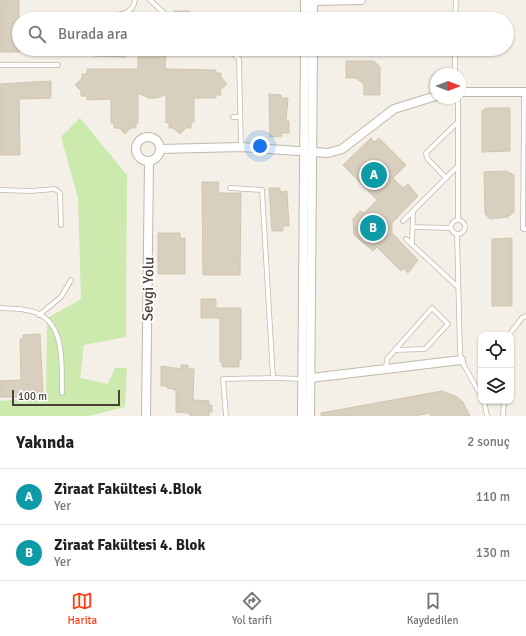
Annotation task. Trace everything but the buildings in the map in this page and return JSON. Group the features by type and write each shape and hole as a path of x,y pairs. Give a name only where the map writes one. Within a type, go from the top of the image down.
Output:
{"street":[{"path":"305,0 305,12"},
{"path":"314,12 313,1 361,0"},
{"path":"305,56 307,378 310,416"},
{"path":"302,416 307,378 314,153 314,56"},
{"path":"466,92 525,92"},
{"path":"160,149 240,148 305,153 328,153 342,149 394,109 430,98"},
{"path":"148,137 156,140 160,149 157,157 149,161 144,161 138,155 137,146 139,141 148,137"},
{"name":"Sevgi Yolu","path":"146,416 149,161"},
{"path":"307,378 461,360"}],"lane":[{"path":"128,12 131,10 135,0"},
{"path":"150,0 163,12"},
{"path":"456,0 456,12"},
{"path":"237,56 239,59 240,148"},
{"path":"455,56 455,68"},
{"path":"0,65 58,65"},
{"path":"525,92 525,176 523,229 526,229"},
{"path":"458,104 458,220"},
{"path":"232,117 240,117"},
{"path":"446,178 427,158 426,153 458,122"},
{"path":"403,221 458,166"},
{"path":"230,188 262,190 273,378"},
{"path":"0,190 31,191 55,189 60,193 61,225"},
{"path":"412,245 413,210"},
{"path":"457,235 452,232 451,228 453,222 458,220"},
{"path":"457,235 462,233 465,228 464,223 458,220"},
{"path":"413,227 451,228"},
{"path":"457,235 461,360 478,391"},
{"path":"406,239 458,287"},
{"path":"39,315 61,297 71,280"},
{"path":"0,308 26,310 39,315 53,327 59,339 62,393"},
{"path":"386,368 387,359 432,308 448,324 425,349 396,350"},
{"path":"511,332 522,318 526,316"},
{"path":"226,416 223,380 307,378"},
{"path":"485,404 487,416"},
{"path":"503,416 504,404"}],"green space":[{"path":"80,118 127,175 126,337 84,345 80,378 108,384 115,368 127,368 125,407 89,416 0,416 0,401 46,397 47,318 81,299 78,198 61,137"}],"place":[{"name":"Ziraat Fakültesi 4.Blok","path":"374,175"},
{"name":"Ziraat Fakültesi 4. Blok","path":"373,228"}]}
